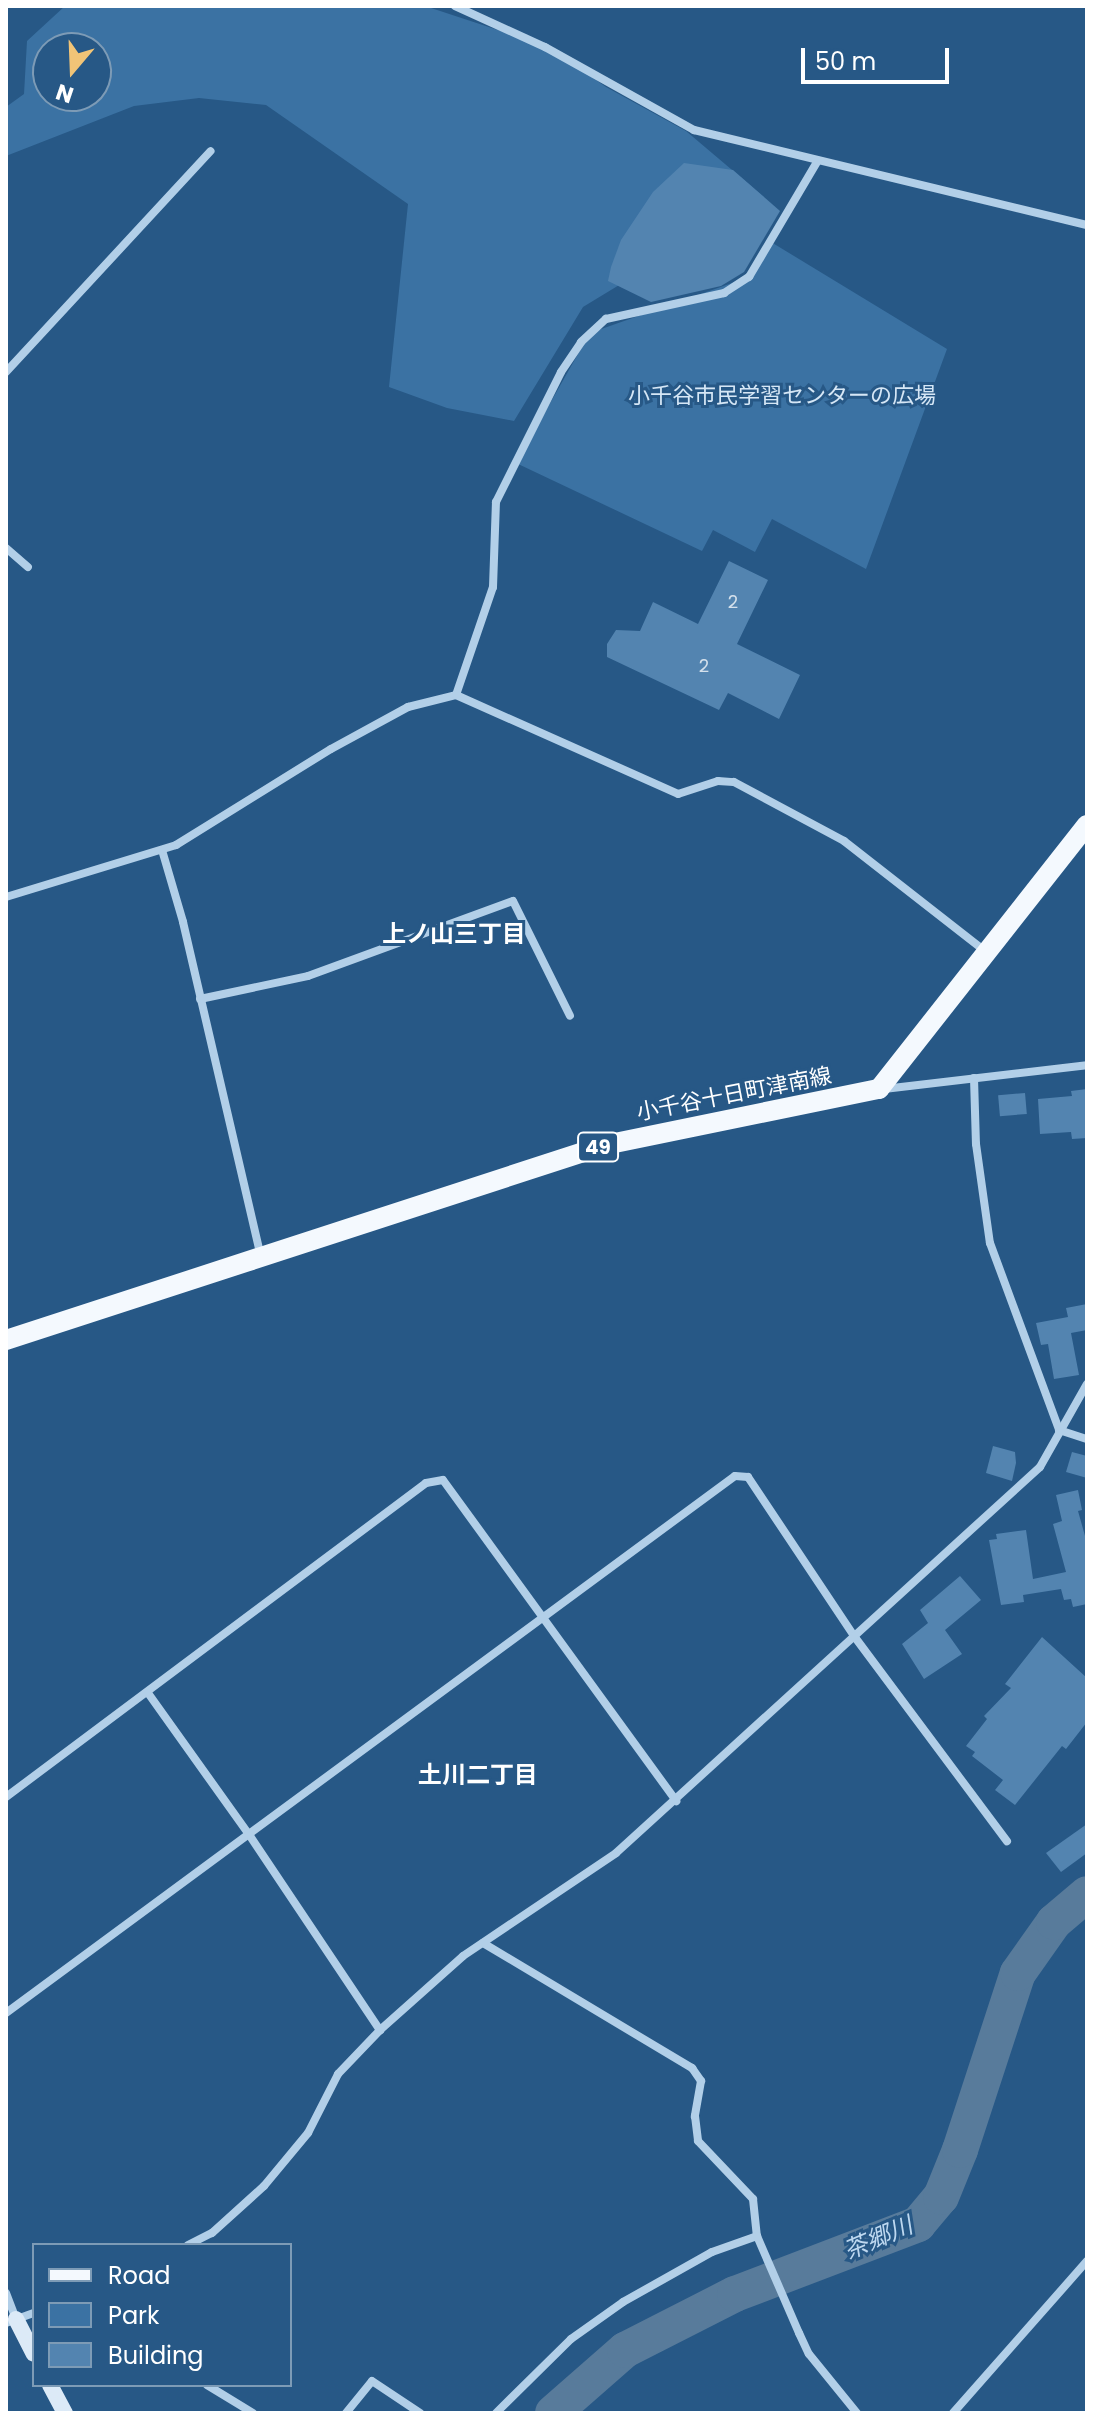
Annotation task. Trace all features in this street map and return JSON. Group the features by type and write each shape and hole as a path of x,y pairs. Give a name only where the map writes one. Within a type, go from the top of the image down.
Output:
{"main road":[{"path":"879,1089 1087,825"},
{"name":"小千谷十日町津南線","path":"6,1340 605,1145 879,1089"}],"street":[{"path":"455,6 545,47 694,130 1087,225"},
{"path":"6,372 211,151"},
{"path":"456,695 493,587 496,502 561,372 581,342 606,319 724,293 749,277 817,162"},
{"path":"6,548 28,567"},
{"path":"6,897 162,850 408,707 456,695 678,794 718,781 734,782 844,841 985,951"},
{"path":"162,850 261,1256"},
{"path":"200,999 308,976 513,901 570,1016"},
{"path":"879,1089 1087,1065"},
{"path":"974,1078 976,1144 990,1243 1059,1430"},
{"path":"192,2243 212,2233 264,2186 308,2133 338,2074 380,2030 463,1956 616,1853 1040,1467 1087,1384"},
{"path":"1059,1430 1087,1439"},
{"path":"6,2013 735,1476 748,1477 854,1636 1007,1841"},
{"path":"6,1797 426,1483 443,1480 541,1620 676,1801"},
{"path":"148,1693 250,1836 380,2030"},
{"path":"483,1943 692,2068 701,2081 695,2116 698,2141 753,2199 757,2236 809,2354 857,2413"},
{"path":"496,2413 571,2339 623,2302 712,2252 757,2236"},
{"path":"953,2413 1087,2261"},
{"path":"6,2293 11,2321 32,2351"},
{"path":"11,2321 32,2314"},
{"path":"346,2413 372,2381 420,2413"},
{"path":"51,2387 65,2413"},
{"path":"210,2387 253,2413"}],"green space":[{"path":"65,6 425,6 549,47 606,87 686,131 764,197 583,307 514,421 447,408 389,387 408,204 266,105 199,98 134,106 6,156 6,107 24,94 27,41 32,36 32,112 112,112 112,32 37,32"},
{"name":"小千谷市民学習センターの広場","path":"771,242 947,349 866,569 772,519 755,552 713,530 702,551 516,463 590,333 749,277"}],"building":[{"path":"684,163 733,170 780,211 744,272 721,286 651,302 608,281 611,267 621,240 653,192"},
{"path":"729,561 768,580 737,644 800,675 779,719 728,693 719,710 607,657 607,644 616,630 640,631 653,602 698,624"},
{"path":"1087,1089 1087,1138 1072,1139 1071,1132 1040,1134 1038,1099 1072,1096 1071,1091"},
{"path":"1025,1093 1027,1114 1000,1116 998,1095"},
{"path":"1087,1304 1087,1330 1071,1333 1079,1375 1054,1379 1048,1344 1041,1345 1036,1323 1068,1317 1066,1308"},
{"path":"993,1446 1015,1452 1012,1481 986,1473"},
{"path":"1072,1452 1087,1456 1087,1478 1066,1472"},
{"path":"1078,1490 1082,1510 1078,1511 1087,1543 1087,1604 1073,1607 1071,1599 1064,1600 1061,1589 1023,1595 1024,1602 1001,1605 989,1540 997,1539 996,1534 1026,1530 1033,1579 1066,1572 1053,1524 1062,1521 1056,1495"},
{"path":"960,1576 981,1600 945,1630 962,1654 924,1679 902,1644 928,1623 920,1610"},
{"path":"1042,1637 1087,1678 1087,1722 1066,1749 1062,1746 1015,1805 995,1790 1003,1780 972,1756 975,1752 966,1746 987,1719 984,1716 1011,1688 1005,1684"},
{"path":"1087,1824 1087,1853 1061,1872 1046,1853"}],"waterway":[{"name":"茶郷川","path":"553,2413 625,2350 735,2294 918,2224 941,2197 960,2150 1018,1973 1054,1922 1087,1894"}],"district":[{"name":"上ノ山三丁目","path":"454,934"},
{"name":"土川二丁目","path":"478,1775"}]}
